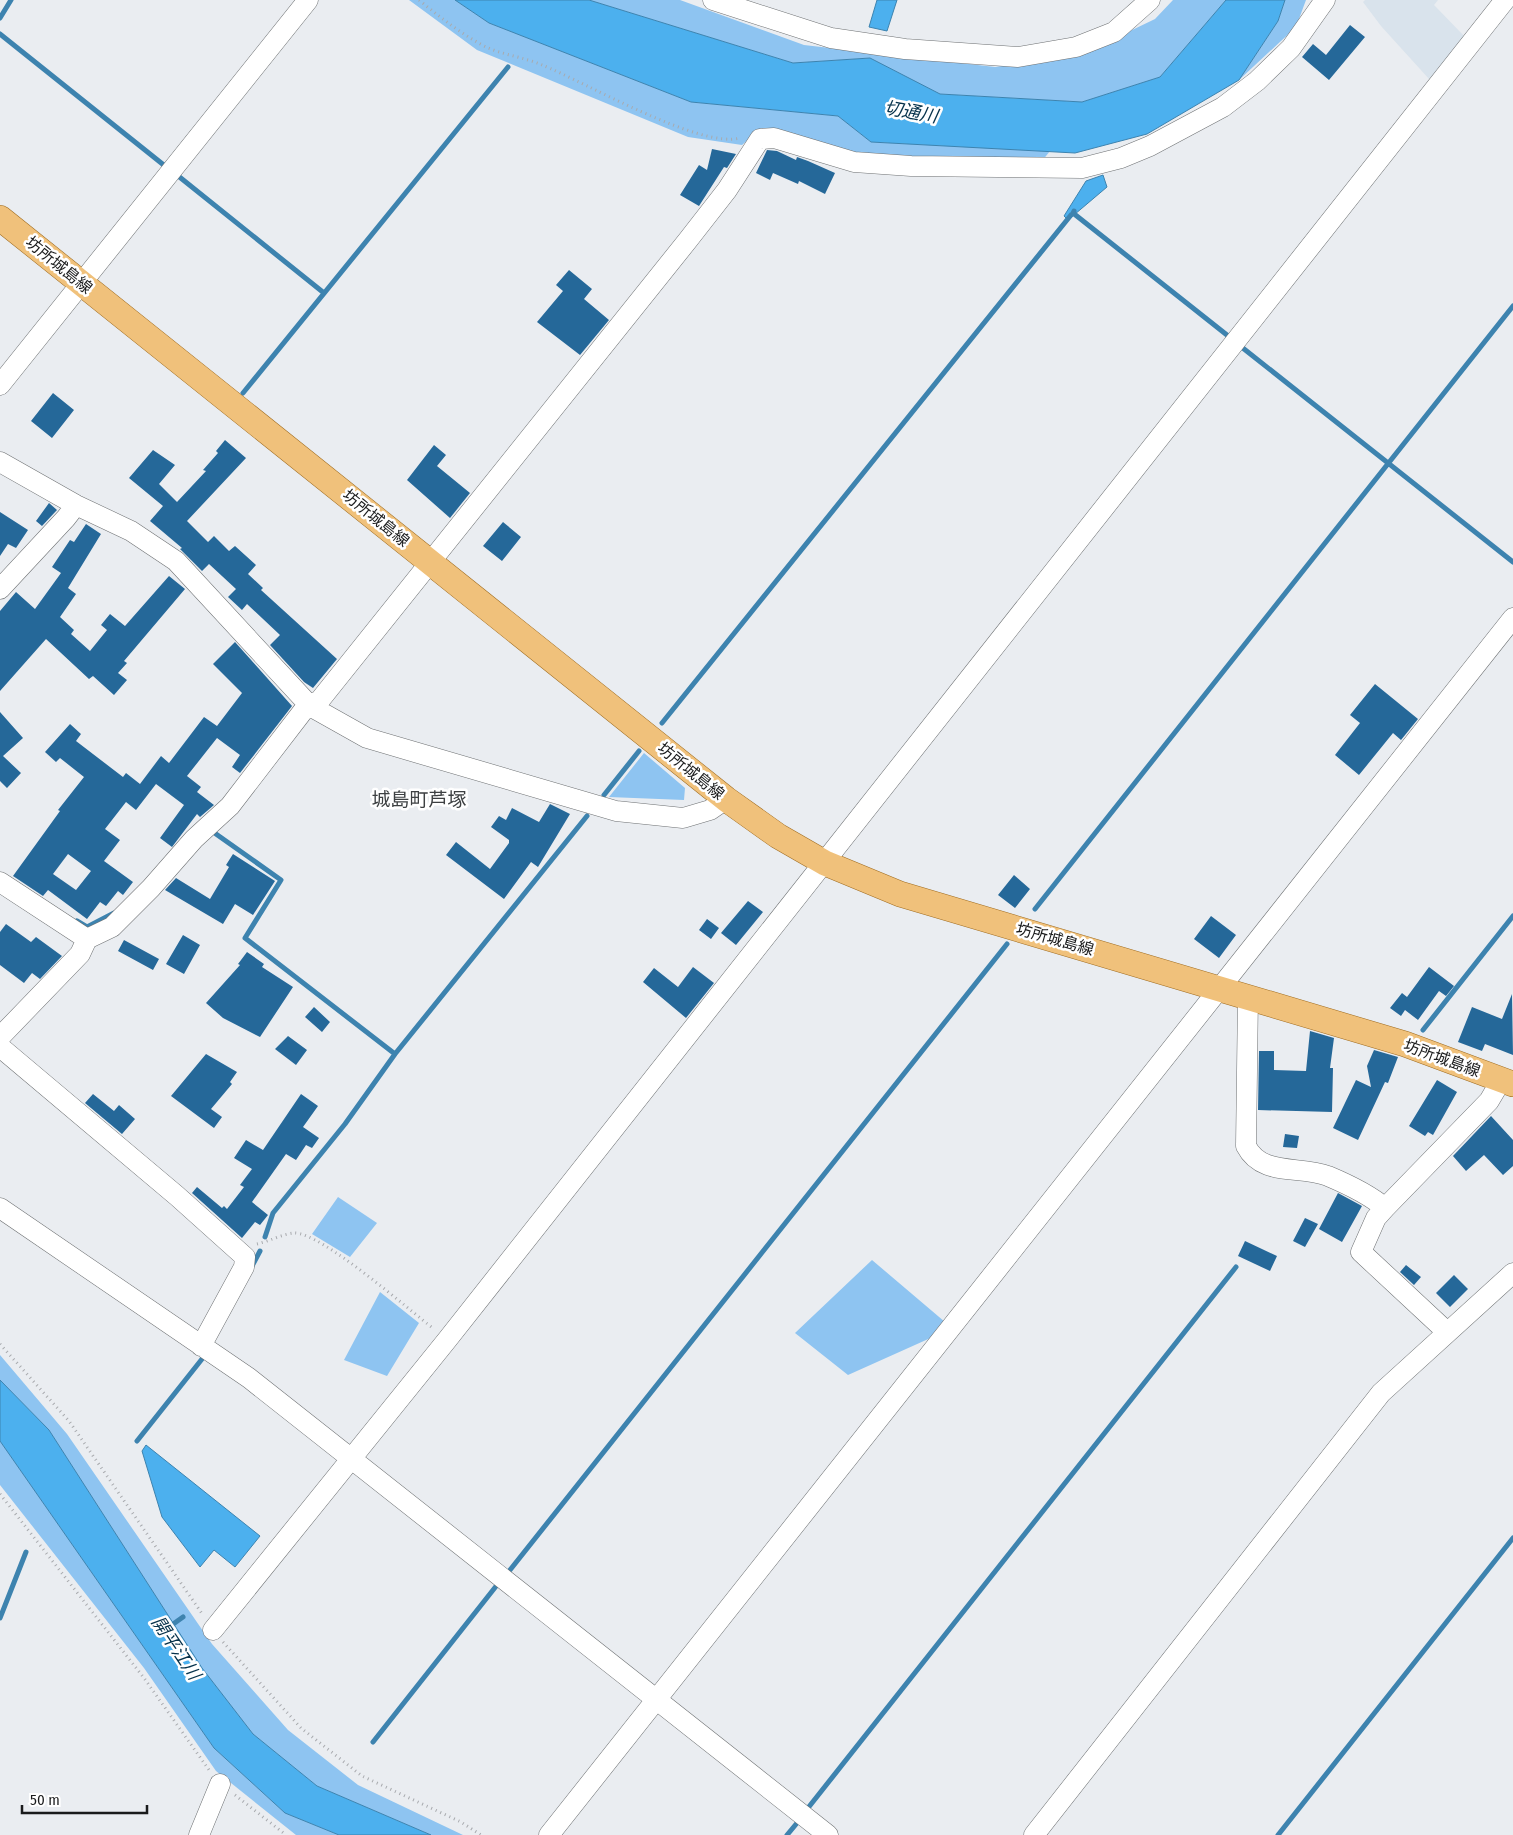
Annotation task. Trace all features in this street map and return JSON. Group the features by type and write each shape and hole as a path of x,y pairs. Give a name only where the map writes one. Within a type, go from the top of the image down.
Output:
{"main road":[{"name":"坊所城島線","path":"0,218 726,799 778,836 825,863 900,894 1405,1044 1507,1081"}],"street":[{"path":"0,385 308,0"},
{"path":"713,0 831,38 905,49 1018,57 1076,47 1114,32 1150,0"},
{"path":"0,1037 80,954 87,939 112,927 151,888 194,839 230,806 303,711 320,700 694,233 727,190 760,138 774,138 854,162 969,167 1082,168 1121,158 1150,146 1223,107 1257,81 1291,48 1325,0"},
{"path":"213,1630 353,1459 1505,0"},
{"path":"0,462 76,505 131,531 176,561 310,706 368,738 616,811 683,818 710,810 726,799"},
{"path":"0,589 76,505"},
{"path":"549,1835 1513,618"},
{"path":"0,882 87,939"},
{"path":"1248,996 1246,1146 1252,1158 1264,1164 1327,1176 1377,1201 1385,1208"},
{"path":"0,1048 177,1196 245,1257 244,1267 201,1346"},
{"path":"1447,1332 1361,1252 1376,1218 1507,1081"},
{"path":"0,1208 249,1378 828,1835"},
{"path":"1034,1835 1381,1393 1513,1273"},
{"path":"199,1835 220,1784"}],"path":[{"path":"418,0 457,30 486,47 541,64 686,131 730,141 746,137 760,138"},
{"path":"245,1257 255,1245 295,1233 315,1240 352,1264 447,1340"},
{"path":"0,1344 69,1421 213,1630 301,1728 362,1776 461,1822 481,1835"},
{"path":"0,1494 144,1678 220,1784 286,1835"}],"shaded area":[{"path":"409,0 455,0 489,23 691,102 838,116 871,142 1050,151 1042,161 854,156 761,128 742,145 688,137 477,50"},
{"path":"589,0 680,0 804,45 995,67 1078,56 1155,19 1173,0 1226,0 1160,77 1082,102 939,94 870,58 793,63"},
{"path":"1285,0 1306,0 1296,27 1239,80 1278,21"},
{"path":"1365,0 1438,0 1434,5 1465,37 1430,80 1381,26 1363,2"},
{"path":"644,753 685,788 684,800 609,797"},
{"path":"338,1197 377,1223 350,1257 312,1234"},
{"path":"872,1260 945,1322 935,1336 848,1375 795,1333"},
{"path":"380,1292 419,1323 387,1376 344,1360"},
{"path":"0,1355 67,1434 212,1644 288,1730 358,1785 463,1835 431,1835 317,1786 253,1734 202,1668 49,1430 0,1380"},
{"path":"0,1441 214,1748 285,1813 339,1835 296,1835 216,1771 144,1668 0,1485"}],"water":[{"name":"切通川","path":"455,0 589,0 793,63 870,58 940,94 1082,102 1160,77 1226,0 1285,0 1278,21 1239,80 1147,134 1075,153 871,142 838,116 691,102 489,23"},
{"path":"877,0 897,0 887,31 869,27"},
{"path":"1103,175 1107,187 1068,220 1064,216 1086,181"},
{"name":"開平江川","path":"0,1380 49,1430 202,1668 253,1734 317,1786 431,1835 339,1835 285,1813 214,1748 0,1441"},
{"path":"146,1445 260,1536 235,1567 214,1550 200,1567 162,1517 142,1451"}],"building":[{"path":"1350,25 1365,37 1329,80 1302,57 1313,44 1326,55"},
{"path":"712,149 736,154 727,168 724,167 699,206 680,195 699,165 707,170"},
{"path":"767,150 777,151 796,160 797,157 835,173 825,194 799,181 798,184 773,173 770,180 756,173"},
{"path":"569,270 592,289 584,299 609,320 580,355 537,322 563,291 556,285"},
{"path":"53,393 74,410 52,438 31,421"},
{"path":"225,440 246,458 187,521 208,542 214,536 229,551 235,546 256,565 248,574 263,588 261,590 337,659 313,688 304,682 270,645 280,635 247,604 242,610 228,597 236,589 209,564 202,571 180,549 182,548 150,521 163,506 129,478 153,450 175,465 159,484 177,502 206,471 203,470 218,453 216,451"},
{"path":"434,445 446,455 437,466 470,493 450,518 407,480"},
{"path":"49,503 57,510 42,526 36,521"},
{"path":"0,512 28,530 16,548 8,544 0,556"},
{"path":"503,522 521,537 502,561 483,546"},
{"path":"86,524 101,534 68,588 76,594 60,617 74,630 71,634 90,651 107,630 101,625 110,614 125,626 169,576 185,589 124,661 127,663 118,673 127,680 114,695 93,676 89,679 46,639 0,691 0,611 16,592 35,609 61,573 52,567 70,540 74,542"},
{"path":"235,642 292,706 240,773 232,767 240,755 217,738 187,776 201,787 197,792 214,805 200,817 197,814 172,847 160,838 184,805 156,784 136,810 126,802 105,829 120,840 104,861 133,882 123,895 118,891 106,906 100,902 87,919 48,890 43,896 13,876 60,811 58,810 84,777 60,758 56,762 45,752 70,724 81,734 76,741 123,777 126,773 140,784 161,756 169,763 204,717 217,726 242,693 213,664","holes":["68,854 91,871 76,890 53,874"]},
{"path":"1375,684 1418,719 1401,740 1393,733 1359,775 1335,755 1360,723 1350,715"},
{"path":"0,712 23,738 3,756 21,773 7,788 0,781"},
{"path":"550,804 570,814 538,867 531,862 504,899 446,855 456,842 490,869 509,843 509,840 491,827 499,816 506,820 512,808 539,822"},
{"path":"233,854 275,881 253,915 235,904 223,924 165,890 176,878 210,899 229,867 226,865"},
{"path":"1014,875 1030,889 1015,908 998,895"},
{"path":"748,901 763,912 736,945 721,933"},
{"path":"1211,916 1236,935 1219,958 1194,939"},
{"path":"707,919 719,928 711,939 699,930"},
{"path":"6,924 31,942 36,937 62,956 40,979 32,973 24,983 0,965 0,932"},
{"path":"183,935 200,945 184,974 166,964"},
{"path":"124,940 159,959 153,970 118,951"},
{"path":"247,952 264,964 262,967 293,987 260,1037 223,1018 206,1003 240,965 238,964"},
{"path":"693,967 714,983 686,1018 643,982 654,968 678,987"},
{"path":"1429,967 1454,986 1446,996 1439,991 1418,1020 1405,1010 1401,1016 1390,1008 1402,993 1407,997"},
{"path":"1512,994 1513,1055 1485,1044 1482,1051 1458,1042 1472,1007 1502,1019"},
{"path":"314,1007 330,1022 322,1032 305,1017"},
{"path":"1310,1031 1334,1038 1330,1068 1333,1068 1332,1112 1258,1110 1259,1051 1274,1051 1274,1070 1306,1071"},
{"path":"288,1036 307,1050 296,1065 275,1049"},
{"path":"1374,1050 1398,1057 1388,1083 1385,1082 1358,1140 1333,1128 1356,1080 1371,1087 1367,1066"},
{"path":"206,1054 237,1072 230,1082 232,1084 211,1109 222,1117 214,1128 171,1096"},
{"path":"1437,1080 1457,1092 1433,1135 1428,1132 1425,1136 1409,1126"},
{"path":"93,1094 114,1111 119,1105 135,1119 122,1134 85,1103"},
{"path":"301,1094 318,1106 303,1127 319,1138 312,1148 306,1145 296,1160 286,1154 252,1202 268,1215 260,1225 255,1222 242,1238 192,1193 197,1187 222,1208 224,1206 227,1209 244,1187 240,1185 252,1169 234,1158 246,1140 263,1150"},
{"path":"1491,1116 1513,1140 1513,1166 1503,1175 1484,1155 1466,1171 1453,1156"},
{"path":"1285,1134 1299,1136 1297,1148 1283,1147"},
{"path":"1338,1193 1362,1206 1342,1242 1319,1229"},
{"path":"1305,1218 1318,1224 1305,1247 1293,1241"},
{"path":"1245,1241 1277,1256 1270,1271 1238,1256"},
{"path":"1406,1265 1421,1277 1414,1285 1400,1272"},
{"path":"1454,1275 1468,1289 1450,1307 1436,1293"}],"waterway":[{"path":"0,18 11,0"},
{"path":"0,34 165,166"},
{"path":"243,393 508,67"},
{"path":"177,175 324,293"},
{"path":"1074,211 1073,213 1232,339"},
{"path":"662,723 1071,215"},
{"path":"1035,909 1513,306"},
{"path":"1239,345 1513,562"},
{"path":"604,795 639,751"},
{"path":"265,1237 273,1213 345,1124 395,1054 587,816"},
{"path":"216,834 281,880 245,938 395,1054"},
{"path":"77,921 87,927 114,913"},
{"path":"1423,1030 1513,916"},
{"path":"510,1570 1007,944"},
{"path":"252,1266 260,1251"},
{"path":"808,1808 1236,1267"},
{"path":"137,1441 202,1359"},
{"path":"1278,1835 1513,1538"},
{"path":"0,1618 26,1552"},
{"path":"373,1742 497,1585"},
{"name":"開平江川","path":"169,1627 183,1617"},
{"path":"787,1835 797,1823"}],"district":[{"name":"城島町芦塚","path":"419,799"}]}
